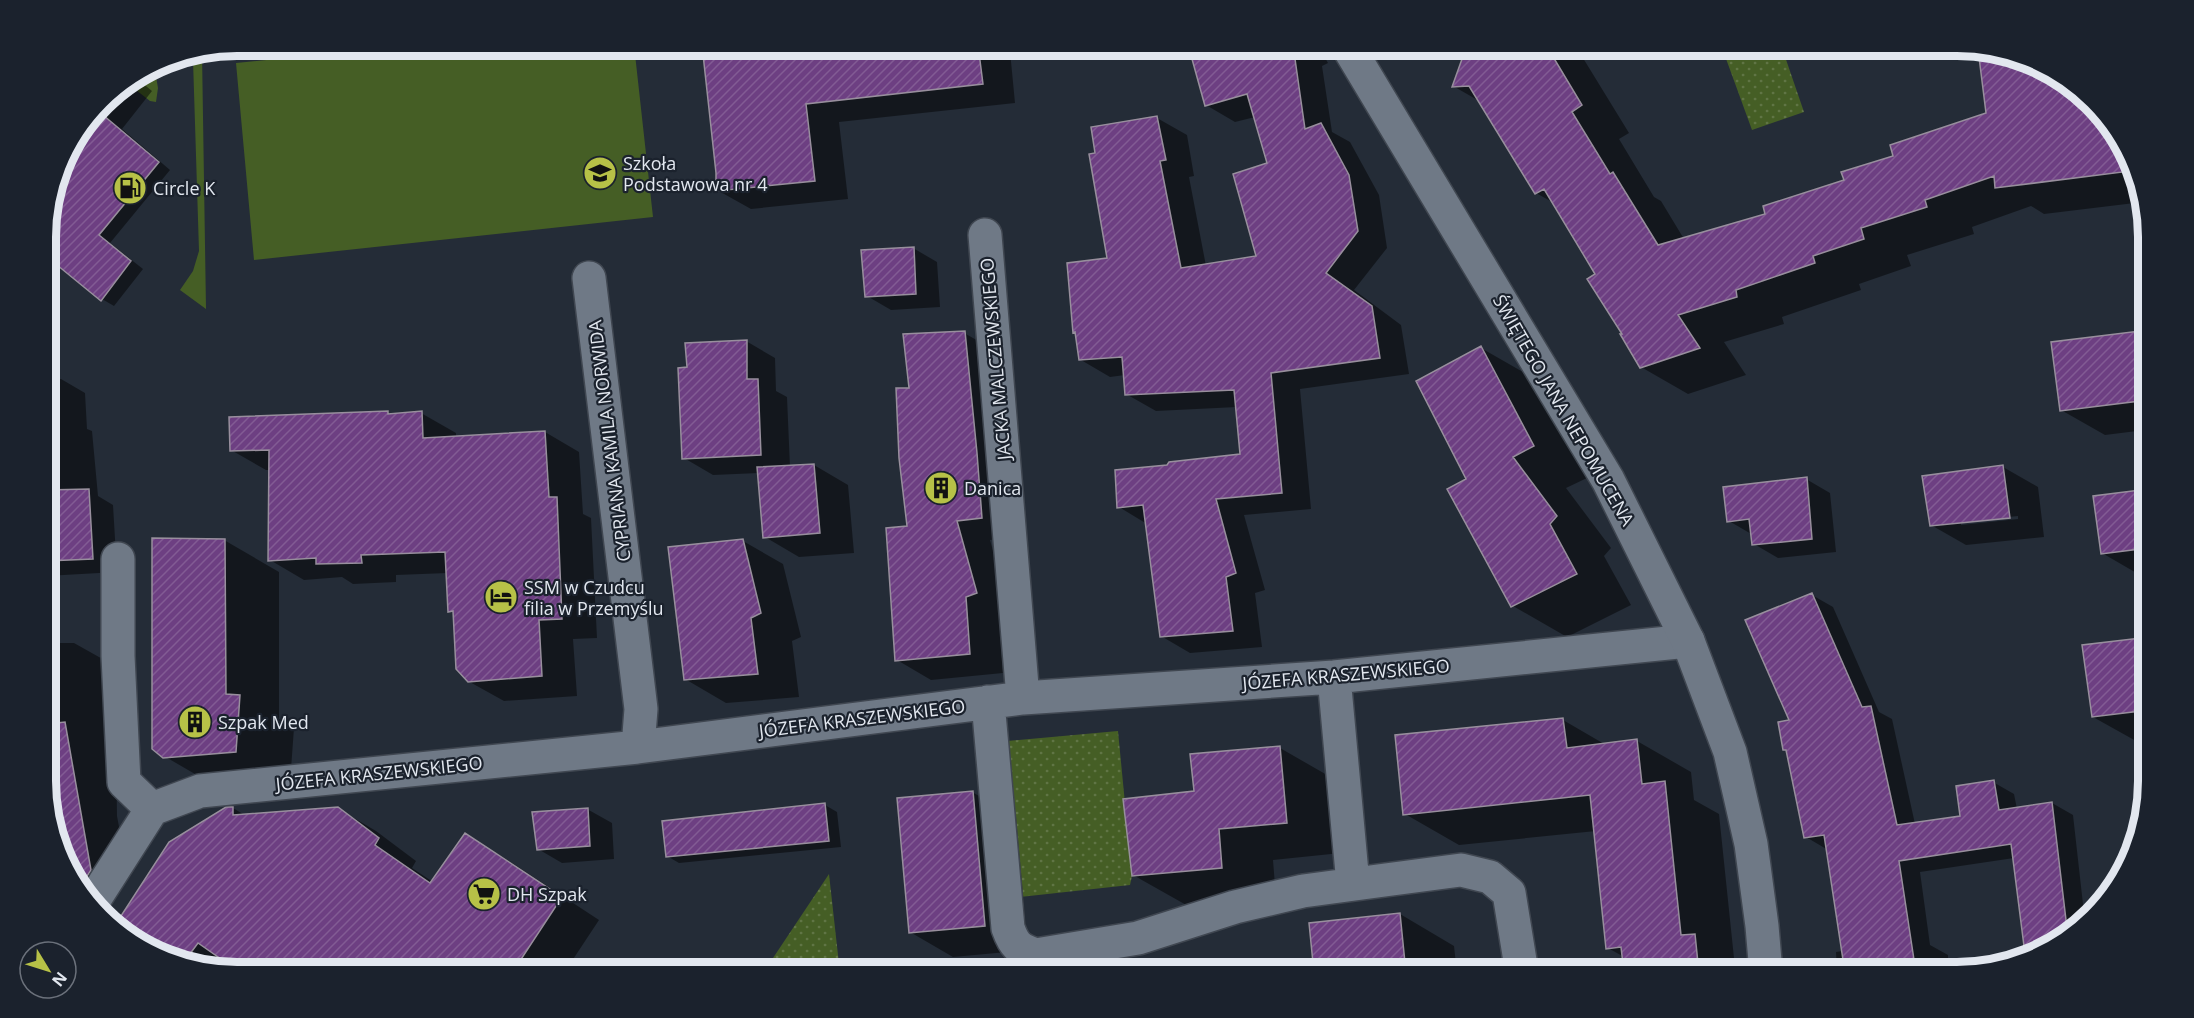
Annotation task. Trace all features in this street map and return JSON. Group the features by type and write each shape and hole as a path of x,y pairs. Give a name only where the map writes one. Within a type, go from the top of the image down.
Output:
{"street":[{"name":"ŚWIĘTEGO JANA NEPOMUCENA","path":"1353,55 1608,480 1688,641 1730,752 1751,844 1765,962"},
{"name":"JACKA MALCZEWSKIEGO","path":"985,235 1023,698"},
{"name":"CYPRIANA KAMILA NORWIDA","path":"589,278 641,709 638,747"},
{"path":"97,896 152,809 124,782 118,656 118,559"},
{"name":"JÓZEFA KRASZEWSKIEGO","path":"152,809 200,791 638,747 1023,698 1334,677 1688,641"},
{"path":"1334,677 1353,884"},
{"path":"988,702 1008,928 1013,942 1024,951 1036,955 1138,938 1235,907 1303,891 1461,870 1490,877 1509,893 1520,962"}],"green space":[{"path":"316,55 635,55 653,217 254,260 236,63"},
{"path":"1725,55 1784,55 1804,112 1752,130"},
{"path":"202,59 206,309 180,290 193,271 199,251 193,61"},
{"path":"156,75 158,88 156,102 150,101 136,90 141,83"},
{"path":"1118,731 1132,876 1130,885 1020,897 1007,741"},
{"path":"829,874 839,963 770,963"}],"building":[{"path":"703,55 979,55 983,84 806,104 815,181 716,191"},
{"path":"1205,55 1294,55 1305,129 1321,123 1349,175 1358,231 1326,273 1372,306 1380,358 1271,373 1282,493 1216,499 1236,573 1226,577 1233,631 1160,637 1143,505 1117,508 1115,470 1240,454 1234,390 1125,395 1122,357 1079,360 1075,332 1073,333 1067,263 1107,258 1089,154 1095,153 1091,127 1157,116 1166,160 1160,161 1181,268 1256,256 1233,174 1267,163 1247,94 1205,106 1192,59"},
{"path":"1463,55 1541,55 1544,59 1552,55 1582,105 1572,112 1610,174 1613,172 1658,245 1765,214 1763,206 1844,180 1841,172 1893,156 1890,145 1986,113 1979,57 2027,69 2068,93 2101,126 2126,172 1995,188 1994,176 1925,200 1927,207 1861,228 1864,239 1813,256 1815,263 1736,290 1737,297 1678,315 1700,348 1640,368 1620,334 1622,334 1587,279 1595,274 1544,189 1535,194 1469,86 1452,87"},
{"path":"103,115 159,162 99,235 131,261 101,301 56,264 56,225 62,190 69,167 86,136"},
{"path":"914,247 916,294 865,297 861,250"},
{"path":"965,331 982,518 957,521 977,593 966,597 970,654 895,661 886,528 907,526 899,458 896,388 909,388 903,334"},
{"path":"2138,331 2138,401 2060,411 2051,342"},
{"path":"747,340 747,379 758,379 761,455 682,459 678,368 687,367 685,343"},
{"path":"1481,346 1534,446 1513,457 1557,516 1550,524 1577,574 1511,607 1447,489 1466,479 1416,381"},
{"path":"388,411 388,414 422,411 423,438 545,431 549,497 557,497 562,619 539,620 542,676 468,682 456,669 453,611 448,612 445,552 361,555 362,563 316,564 316,558 268,561 269,450 230,451 229,417"},
{"path":"814,464 820,533 763,538 757,467"},
{"path":"2003,465 2010,518 1930,526 1922,476"},
{"path":"1807,477 1812,539 1752,545 1749,519 1727,522 1723,487"},
{"path":"89,489 93,559 56,561 56,490"},
{"path":"2138,490 2138,549 2101,554 2093,496"},
{"path":"152,538 225,539 226,694 240,695 236,752 163,758 152,749"},
{"path":"743,539 761,613 751,618 758,674 684,680 668,547"},
{"path":"1812,593 1862,707 1871,706 1897,825 1960,816 1956,786 1994,780 1999,810 2052,802 2067,925 2024,949 2011,844 1899,861 1914,962 1843,962 1824,835 1804,838 1778,722 1789,720 1745,620"},
{"path":"2138,638 2138,711 2092,717 2082,645"},
{"path":"1563,718 1567,748 1637,739 1642,784 1665,781 1681,935 1695,934 1698,962 1623,962 1621,947 1606,949 1590,795 1403,815 1395,735"},
{"path":"65,722 91,870 85,880 69,851 57,805 56,723"},
{"path":"1280,746 1287,823 1219,829 1222,868 1132,876 1123,799 1194,791 1190,754"},
{"path":"973,791 985,926 909,933 897,798"},
{"path":"825,803 829,841 666,857 662,821"},
{"path":"226,807 233,807 233,815 338,807 379,838 375,845 430,883 465,833 562,897 519,963 225,962 198,943 189,956 167,949 146,938 119,919 169,842"},
{"path":"588,808 590,846 537,850 532,812"},
{"path":"1400,913 1405,962 1313,962 1309,923"}],"place":[{"name":"Szkoła Podstawowa nr 4","path":"600,173"},
{"name":"Circle K","path":"130,188"},
{"name":"Danica","path":"941,488"},
{"name":"SSM w Czudcu filia w Przemyślu","path":"501,597"},
{"name":"Szpak Med","path":"195,722"},
{"name":"DH Szpak","path":"484,894"}]}
